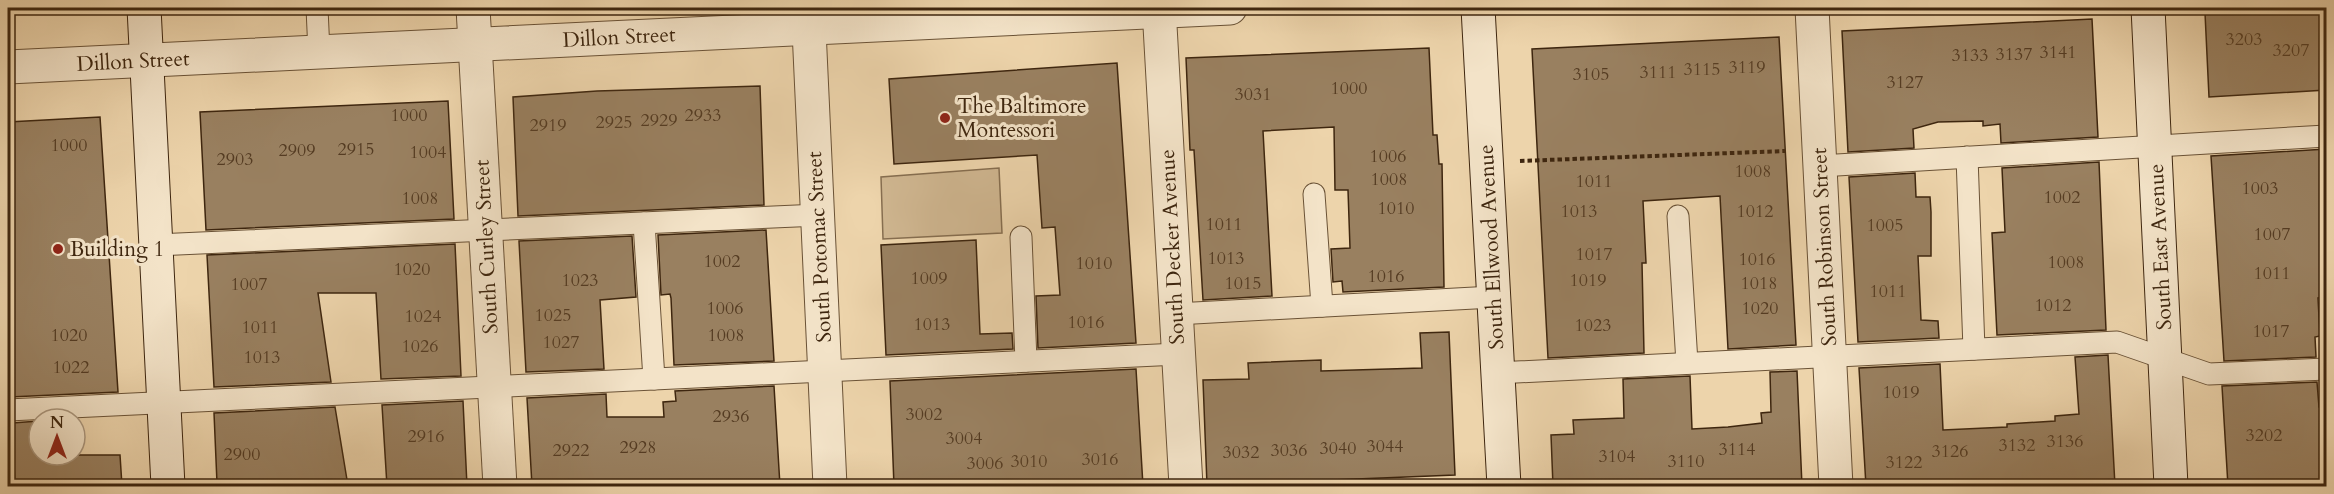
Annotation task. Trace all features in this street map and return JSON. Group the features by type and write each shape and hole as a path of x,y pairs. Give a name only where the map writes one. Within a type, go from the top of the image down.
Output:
{"street":[{"path":"144,8 168,486"},
{"name":"South Curley Street","path":"473,8 500,486"},
{"name":"Dillon Street","path":"8,67 475,44 808,18 1230,8"},
{"name":"South Ellwood Avenue","path":"1478,8 1504,486"},
{"name":"South Robinson Street","path":"1812,8 1836,486"},
{"name":"South East Avenue","path":"2148,8 2171,486"},
{"name":"South Decker Avenue","path":"1159,9 1186,486"},
{"name":"South Potomac Street","path":"808,18 830,486"}],"lane":[{"path":"317,8 320,52"},
{"path":"1819,158 1967,157 2326,136"},
{"path":"1967,157 1974,349"},
{"path":"1314,194 1322,306"},
{"path":"156,245 819,215"},
{"path":"1678,216 1688,363"},
{"path":"644,223 654,380"},
{"path":"1021,237 1026,362"},
{"path":"1176,314 1493,297"},
{"path":"1497,373 2117,342 2209,374 2326,369"},
{"path":"8,410 1178,354"}],"path":[{"path":"1486,162 1819,158"}],"shaded area":[{"path":"999,168 1002,233 883,239 881,177"}],"building":[{"path":"2326,8 2326,90 2209,97 2205,13"},
{"path":"2092,19 2098,137 2001,143 2000,124 1983,126 1983,121 1938,122 1913,129 1914,148 1848,152 1842,31"},
{"path":"1779,37 1796,345 1728,349 1720,196 1643,201 1646,263 1642,263 1644,353 1548,358 1532,49"},
{"path":"1429,48 1433,135 1437,135 1439,164 1442,164 1444,287 1343,292 1342,281 1333,282 1331,249 1350,248 1348,190 1335,190 1334,127 1263,131 1272,296 1203,300 1194,150 1190,150 1186,58"},
{"path":"1117,63 1136,343 1038,348 1036,296 1060,295 1055,227 1042,228 1037,155 894,164 889,79"},
{"path":"760,86 764,205 518,216 513,97 597,91"},
{"path":"448,101 454,219 206,230 200,112"},
{"path":"100,117 118,392 10,397 8,380 8,122"},
{"path":"2326,149 2326,176 2322,176 2326,297 2318,298 2320,336 2315,337 2316,357 2224,361 2211,156"},
{"path":"2099,162 2106,330 1997,335 1992,233 2005,232 2002,168"},
{"path":"1915,173 1916,197 1930,197 1931,212 1931,256 1918,256 1921,320 1938,321 1939,338 1858,342 1849,177"},
{"path":"766,230 774,361 674,365 671,298 670,294 661,295 658,235"},
{"path":"632,236 636,297 600,300 604,369 526,372 519,241"},
{"path":"976,240 980,334 1012,333 1013,349 886,355 881,245"},
{"path":"455,244 461,376 381,379 376,293 318,293 331,382 214,387 207,255"},
{"path":"1449,332 1455,475 1207,485 1203,380 1249,379 1248,363 1321,360 1321,371 1422,368 1420,333"},
{"path":"2108,355 2115,486 1866,486 1859,368 1940,364 1943,430 2007,427 2007,424 2055,421 2055,416 2079,414 2075,357"},
{"path":"1136,369 1143,486 894,486 890,381"},
{"path":"1797,371 1802,486 1553,486 1551,435 1574,434 1573,420 1624,418 1623,379 1690,376 1692,429 1762,423 1761,413 1771,412 1770,372"},
{"path":"2317,382 2319,407 2326,406 2326,486 2228,486 2222,386"},
{"path":"774,386 780,486 532,486 527,398 606,394 607,417 664,417 663,402 676,401 675,391"},
{"path":"463,401 467,486 387,486 382,405"},
{"path":"335,407 348,486 230,486 217,483 214,413"},
{"path":"27,422 27,467 87,467 87,455 120,455 122,486 15,486 12,423"}],"place":[{"name":"The Baltimore Montessori","path":"945,118"},
{"name":"Building 1","path":"58,249"}]}
